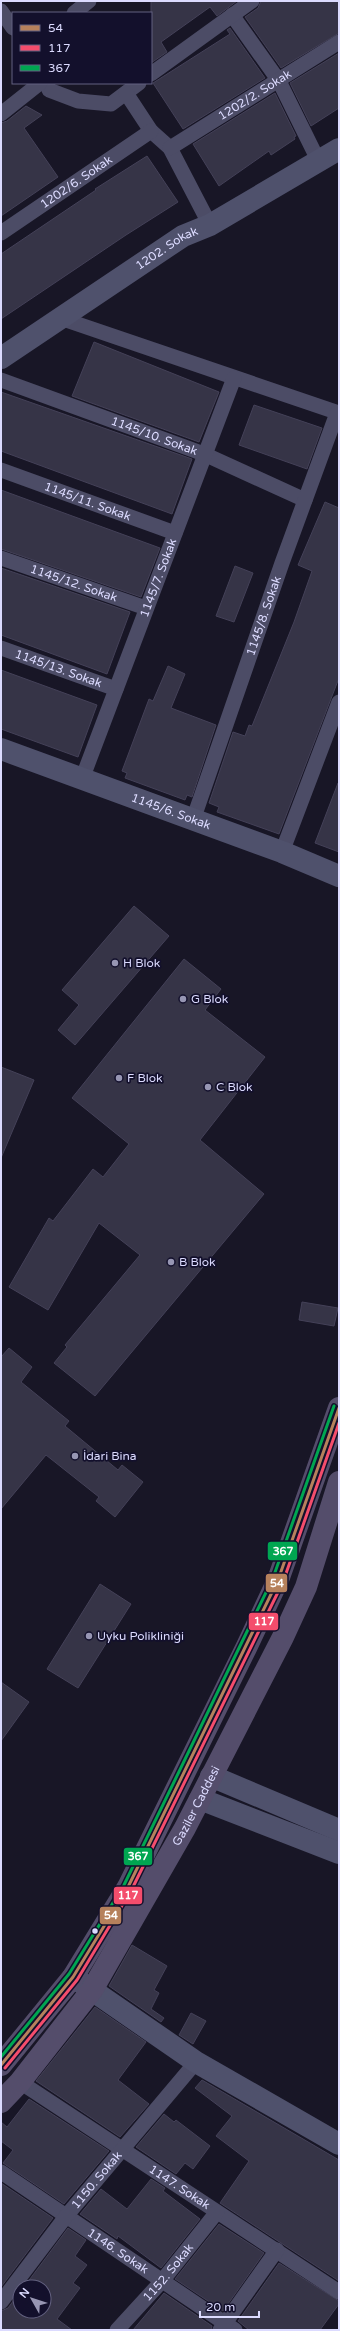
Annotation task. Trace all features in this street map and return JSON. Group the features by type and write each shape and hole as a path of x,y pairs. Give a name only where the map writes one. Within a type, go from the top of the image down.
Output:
{"main road":[{"name":"Gaziler Caddesi","path":"1,2065 73,1977 128,1887 278,1580 339,1408"},
{"name":"Gaziler Caddesi","path":"1,2102 20,2082 92,1990 201,1785 283,1637 306,1587 339,1482"},
{"path":"175,1792 201,1785 262,1641 266,1606"}],"street":[{"path":"75,12 89,1"},
{"path":"152,73 252,1"},
{"path":"1,12 12,27"},
{"path":"232,15 279,81 319,162"},
{"name":"1202/2. Sokak","path":"170,148 339,42"},
{"path":"1,114 39,84"},
{"path":"47,84 49,90 78,101 111,104 138,84"},
{"path":"126,93 151,131 170,148 210,225"},
{"name":"1202/6. Sokak","path":"1,233 151,131"},
{"name":"1202. Sokak","path":"1,358 183,236 210,225 339,149"},
{"path":"60,318 338,413"},
{"name":"1145/7. Sokak","path":"82,779 234,378"},
{"name":"1145/10. Sokak","path":"1,380 204,454 305,500"},
{"name":"1145/8. Sokak","path":"193,820 305,500 338,413"},
{"name":"1145/11. Sokak","path":"1,470 175,534"},
{"name":"1145/12. Sokak","path":"1,558 146,608"},
{"name":"1145/13. Sokak","path":"1,648 116,689"},
{"path":"282,852 339,702"},
{"name":"1145/6. Sokak","path":"1,749 282,852 339,876"},
{"path":"201,1785 339,1830"},
{"path":"201,1785 339,1853"},
{"path":"73,1977 196,2062 339,2144"},
{"name":"1150. Sokak","path":"1,2302 67,2215 120,2149 196,2062"},
{"name":"1147. Sokak","path":"20,2082 339,2292"},
{"name":"1146. Sokak","path":"1,2172 67,2215 162,2281 226,2328"},
{"name":"1152. Sokak","path":"116,2330 162,2281 217,2212"},
{"path":"226,2328 277,2250"}],"building":[{"path":"151,1 237,1 217,16 210,7 161,42 167,52 152,62"},
{"path":"261,1 339,1 339,33 281,68 245,17 258,8"},
{"path":"230,28 265,78 183,129 153,83 230,34 227,30"},
{"path":"339,53 339,108 311,126 290,83"},
{"path":"275,93 296,136 294,137 295,139 271,155 269,151 219,186 193,144"},
{"path":"26,106 42,115 24,128 58,177 1,216 1,123 7,121"},
{"path":"147,156 178,202 1,319 1,254 96,190 95,189"},
{"path":"94,342 219,392 199,442 72,396"},
{"path":"1,392 192,459 172,514 1,451"},
{"path":"254,405 322,428 307,469 239,445"},
{"path":"1,490 160,548 141,597 1,549"},
{"path":"325,502 339,508 339,678 279,834 217,812 219,807 209,803 233,732 245,736 249,725 252,726 294,622 312,571 298,565"},
{"path":"235,566 253,573 234,622 216,616"},
{"path":"1,568 130,612 107,674 1,635"},
{"path":"168,666 185,674 171,708 216,725 192,797 187,795 185,800 125,778 127,773 122,771 149,699 153,701"},
{"path":"1,670 97,705 78,757 1,729"},
{"path":"339,783 339,852 315,843"},
{"name":"H Blok","path":"134,906 169,936 75,1045 58,1030 79,1005 62,990"},
{"path":"184,959 221,989 205,1010 265,1057 200,1140 264,1194 95,1396 54,1363 67,1347 65,1345 140,1255 99,1223 48,1310 9,1287 49,1218 53,1221 93,1169 103,1177 129,1144 72,1098"},
{"path":"1,1067 34,1080 1,1158"},
{"path":"302,1302 338,1308 334,1326 299,1320"},
{"path":"9,1348 32,1367 21,1382 69,1421 65,1426 118,1470 122,1465 143,1482 115,1517 96,1501 99,1497 46,1455 1,1509 1,1357"},
{"name":"Uyku Polikliniği","path":"100,1584 131,1604 78,1688 47,1669"},
{"path":"1,1682 29,1702 1,1741"},
{"path":"132,1945 167,1966 154,1990 159,1993 151,2009 164,2018 161,2022 109,1986"},
{"path":"95,2007 146,2042 118,2080 149,2104 120,2137 36,2081"},
{"path":"191,2013 206,2021 193,2044 179,2035"},
{"path":"202,2080 339,2160 339,2281 220,2203 249,2161 216,2136 232,2116 195,2088"},
{"path":"29,2099 109,2151 64,2204 3,2163 13,2150 1,2141 1,2122 7,2127"},
{"path":"164,2114 174,2122 176,2120 210,2146 193,2169 185,2163 176,2174 136,2147"},
{"path":"151,2179 165,2188 163,2191 200,2219 161,2268 118,2236 117,2239 80,2214 101,2189 127,2209"},
{"path":"1,2183 53,2218 1,2287"},
{"path":"219,2224 264,2253 223,2311 175,2279"},
{"path":"68,2228 86,2240 75,2256 87,2265 73,2283 80,2288 57,2319 72,2330 1,2330 1,2311 8,2308 12,2303 12,2319 52,2319 52,2279 30,2279"},
{"path":"279,2263 339,2301 339,2304 320,2330 249,2330 238,2321"},
{"path":"164,2293 212,2326 211,2330 133,2330"}],"transit line":[{"name":"367","path":"1,2057 69,1974 124,1885 273,1578 334,1406"},
{"name":"54","path":"1,2065 73,1977 128,1887 278,1580 339,1408"},
{"name":"117","path":"5,2068 77,1980 132,1889 283,1582 339,1423"}],"place":[{"name":"H Blok","path":"115,963"},
{"name":"G Blok","path":"183,999"},
{"name":"F Blok","path":"119,1078"},
{"name":"C Blok","path":"208,1087"},
{"name":"B Blok","path":"171,1262"},
{"name":"İdari Bina","path":"75,1456"},
{"name":"Uyku Polikliniği","path":"89,1636"}]}
